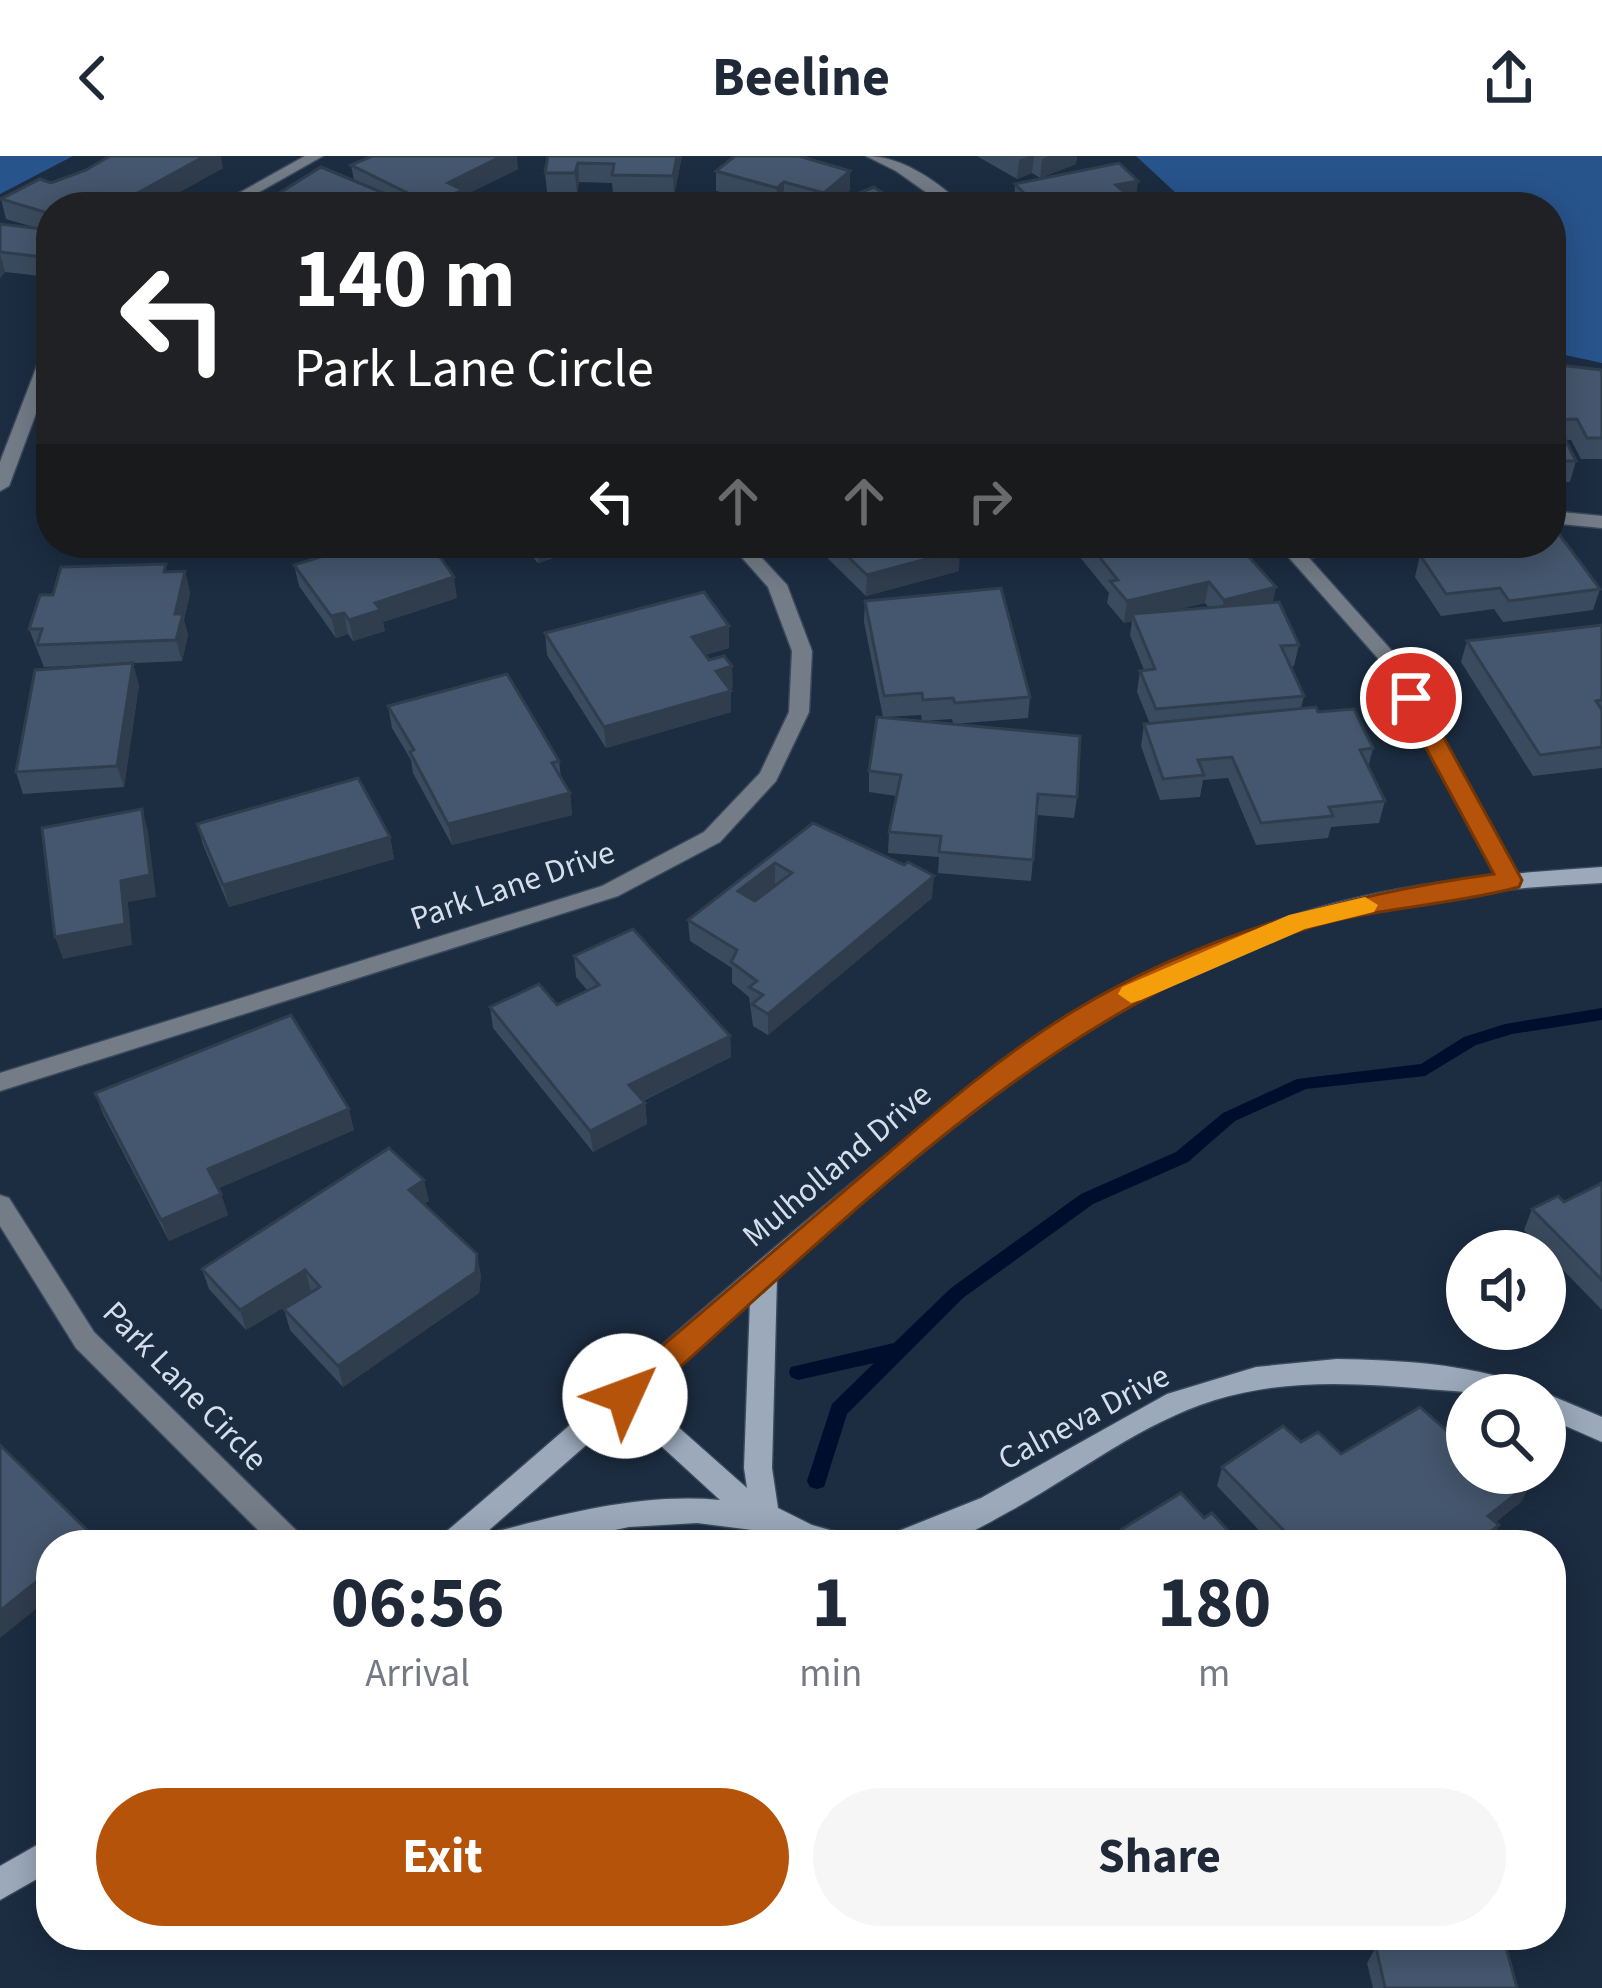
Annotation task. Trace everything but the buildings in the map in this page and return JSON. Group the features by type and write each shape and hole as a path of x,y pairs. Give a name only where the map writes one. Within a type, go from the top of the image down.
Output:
{"main road":[{"name":"Mulholland Drive","path":"469,1530 981,1089 1083,1018 1189,964 1298,922 1413,894 1510,880 1602,875"},
{"path":"764,1271 758,1468 766,1521"},
{"name":"Calneva Drive","path":"942,1530 1145,1417 1255,1375 1389,1368 1446,1380"},
{"path":"625,1396 766,1521"},
{"path":"1566,1414 1602,1430"},
{"path":"563,1530 664,1508 722,1508 786,1530"},
{"path":"0,1885 36,1862"}],"street":[{"path":"250,192 316,156"},
{"path":"873,156 935,192"},
{"path":"0,486 36,390"},
{"path":"1566,518 1602,522"},
{"name":"Park Lane Drive","path":"0,1082 610,891 712,837 769,776 799,712 802,651 777,585 752,558"},
{"path":"1299,558 1391,661 1510,880"},
{"name":"Park Lane Circle","path":"0,1205 85,1340 277,1530"}],"shaded area":[{"path":"0,156 73,156 0,194"},
{"path":"1136,156 1602,156 1602,363 1566,355 1566,192 1175,192"}],"waterway":[{"path":"817,1481 839,1410 957,1293 1087,1199 1182,1157 1229,1117 1303,1083 1425,1070 1470,1041 1511,1028 1602,1014"},
{"path":"798,1372 894,1351"}],"slow traffic":[{"path":"1131,994 1189,964 1298,922 1365,905"}],"route":[{"path":"625,1396 764,1271 981,1089 1083,1018 1189,964 1298,922 1413,894 1510,880 1411,698"}]}
